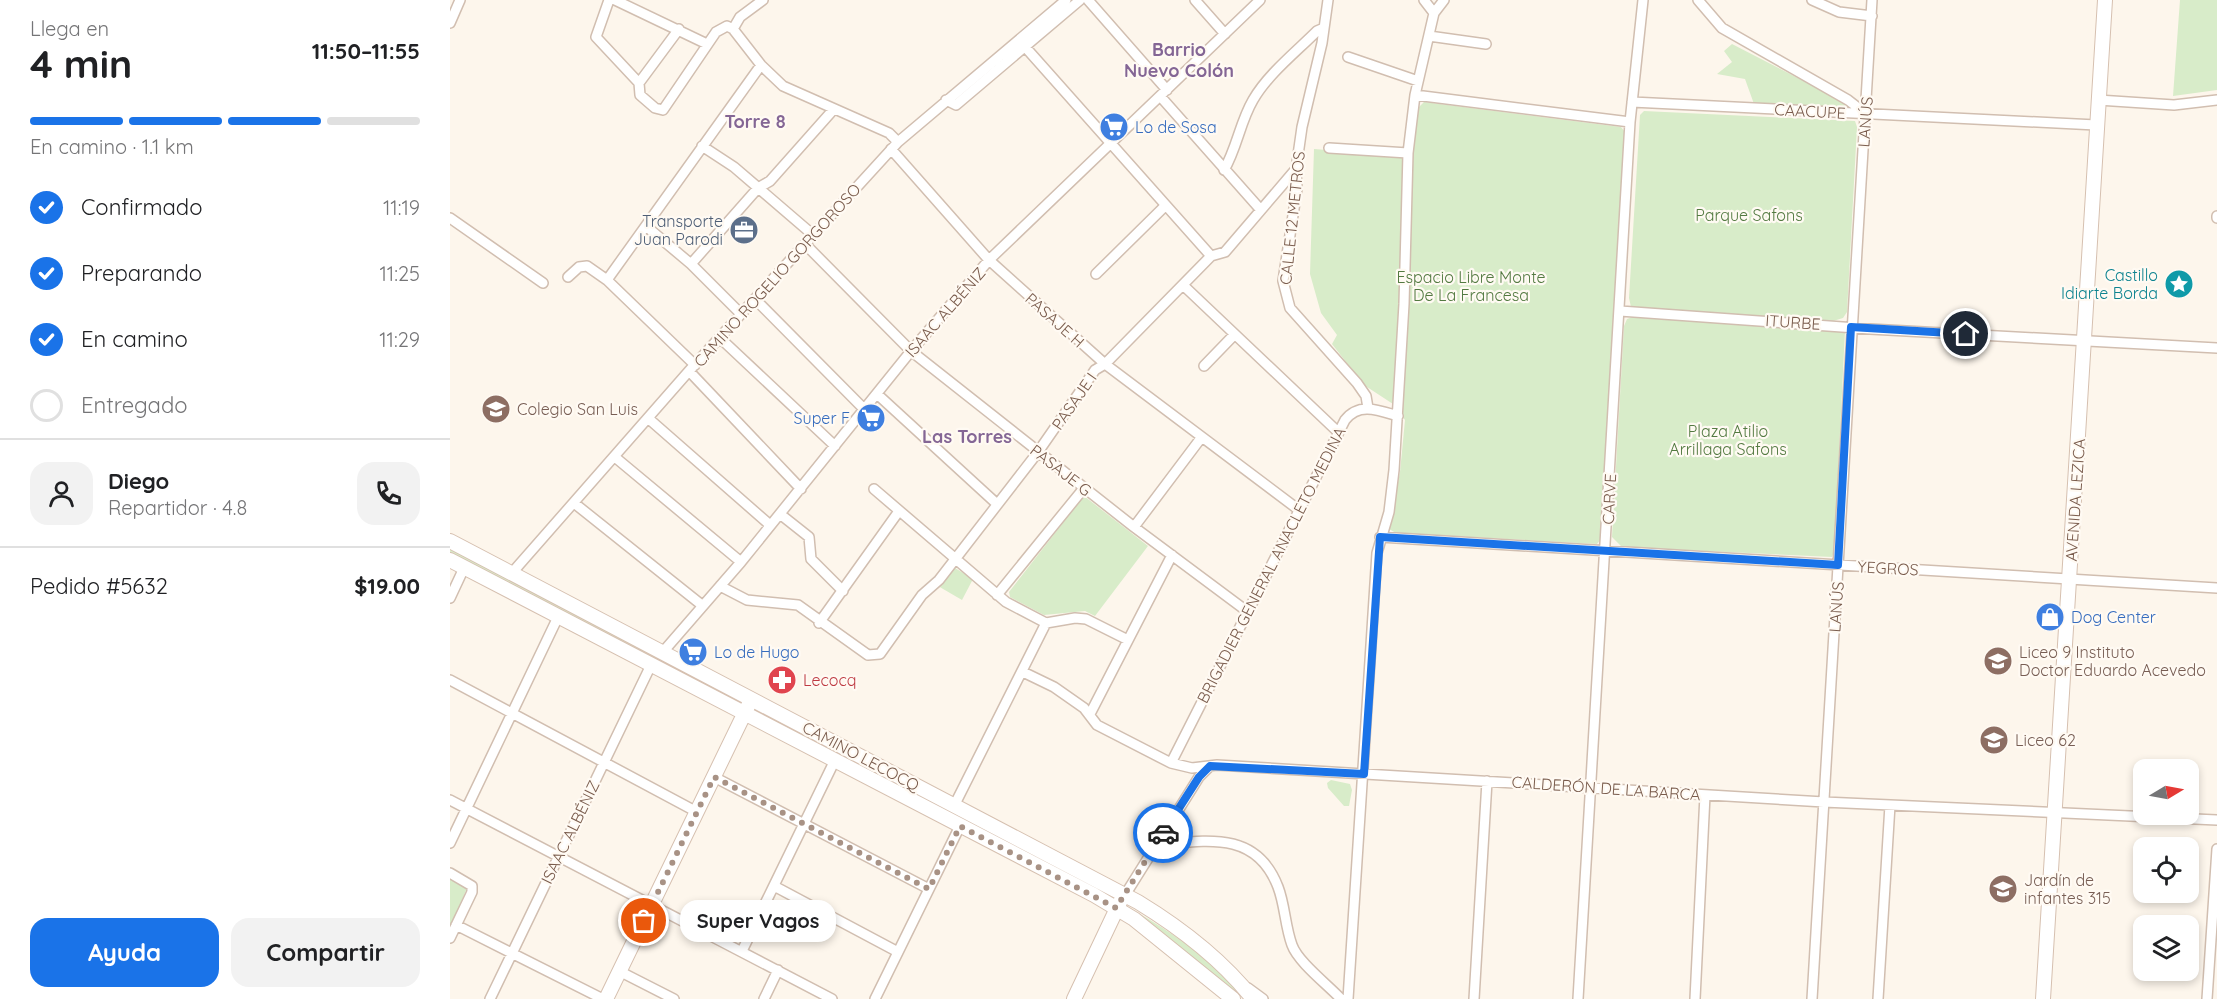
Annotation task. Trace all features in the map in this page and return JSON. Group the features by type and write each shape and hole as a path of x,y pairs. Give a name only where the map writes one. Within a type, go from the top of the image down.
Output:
{"street":[{"path":"609,0 596,37 639,83 640,94 655,108 663,110 720,28 727,26 733,29 740,17 763,0"},
{"path":"615,0 707,44"},
{"name":"CAMINO ROGELIO GORGOROSO","path":"511,574 616,458 692,368 894,146 946,100 1021,44 1066,0"},
{"path":"1080,0 1021,44 1212,256"},
{"path":"1088,0 1224,170 1260,209"},
{"path":"1195,0 1225,34"},
{"name":"ISAAC ALBÉNIZ","path":"662,653 741,562 911,351 989,260 1260,0"},
{"name":"CALLE 12 METROS","path":"1329,0 1305,107 1296,169 1297,189 1283,281 1285,297 1290,308 1357,383 1366,396 1368,408"},
{"path":"1424,0 1434,13"},
{"path":"1348,999 1380,537 1392,493 1398,416 1408,153 1415,96 1434,13 1444,0"},
{"name":"CARVE","path":"1578,999 1630,122 1643,0"},
{"path":"1698,0 1722,28 1848,100 1866,114"},
{"path":"1812,0 1839,12 1872,16"},
{"name":"LANÚS","path":"1812,999 1872,0"},
{"name":"AVENIDA LEZICA","path":"2043,999 2105,0"},
{"path":"450,22 455,5"},
{"path":"1224,170 1235,151 1252,101 1317,31 1324,28"},
{"path":"639,83 679,29"},
{"name":"PASAJE H","path":"733,29 761,65 791,91 889,133 894,146 989,260 1105,364 1299,510"},
{"path":"1429,36 1486,44"},
{"path":"1348,57 1418,81"},
{"path":"607,280 761,65"},
{"path":"1415,96 1630,122"},
{"path":"2098,100 2174,105 2217,100"},
{"name":"CAACUPE","path":"1632,102 2096,125"},
{"path":"691,264 758,188 770,181 833,110"},
{"path":"702,146 758,188 812,234"},
{"path":"1329,148 1408,153"},
{"name":"PASAJE I","path":"819,623 868,655 880,654 922,595 939,580 1038,452 1095,370 1105,364 1212,256 1225,252 1296,169"},
{"path":"1096,274 1165,206"},
{"path":"450,218 543,283"},
{"path":"647,227 691,264 741,314"},
{"name":"PASAJE G","path":"805,244 911,351 1134,527 1248,612"},
{"path":"568,277 582,265 607,280 692,368 801,489"},
{"path":"1184,286 1338,432"},
{"path":"755,299 865,410"},
{"name":"ITURBE","path":"1620,311 2217,348"},
{"path":"1204,366 1234,335"},
{"path":"720,338 835,446"},
{"path":"877,394 997,504"},
{"path":"1368,408 1398,416"},
{"name":"BRIGADIER GENERAL ANACLETO MEDINA","path":"1171,763 1338,432 1352,412 1368,408"},
{"path":"649,419 770,525"},
{"path":"1134,527 1201,438"},
{"path":"616,458 741,562"},
{"path":"997,595 1084,488"},
{"path":"874,489 1006,602 1046,622 1079,618 1128,640"},
{"path":"574,503 703,606"},
{"path":"720,586 747,600 798,605 819,623 899,511"},
{"path":"780,514 809,537 812,559 843,591"},
{"name":"YEGROS","path":"1380,537 2217,588"},
{"name":"CAMINO LECOCQ","path":"450,541 662,653 835,760 1116,908 1174,950 1233,999"},
{"path":"1090,714 1172,555"},
{"name":"CAMINO LECOCQ","path":"450,560 651,665 748,705 954,806 1125,895 1156,913 1242,985 1253,999"},
{"path":"450,598 464,568"},
{"path":"450,843 558,617"},
{"path":"954,806 1046,622"},
{"name":"ISAAC ALBÉNIZ","path":"490,999 651,665"},
{"name":"CALDERÓN DE LA BARCA","path":"1023,672 1054,687 1090,714 1097,725 1171,763 1184,767 1210,766 1824,802 2217,820"},
{"path":"450,680 697,812"},
{"path":"456,925 605,999 748,705"},
{"path":"742,951 835,760"},
{"path":"1074,999 1116,908 1199,777 1210,766"},
{"path":"714,777 929,889"},
{"path":"1474,999 1487,781"},
{"path":"1695,999 1705,795"},
{"path":"450,800 652,903 832,999"},
{"path":"1878,999 1890,805"},
{"path":"875,999 960,826"},
{"path":"1155,845 1224,841 1251,851 1272,874 1278,888 1292,946 1341,999"},
{"path":"2207,999 2217,849"},
{"path":"450,873 472,886 472,892 450,938"},
{"path":"774,886 898,952"},
{"path":"764,999 778,970"},
{"path":"619,971 674,999"},
{"path":"1242,985 1263,999"}],"green space":[{"path":"2180,0 2217,0 2217,90 2173,96"},
{"path":"1732,44 1844,102 1850,108 1754,104 1745,79 1717,74 1732,62 1724,51"},
{"name":"Espacio Libre Monte De La Francesa","path":"1424,102 1621,127 1625,132 1602,538 1597,544 1396,533 1389,529 1400,472 1405,420 1393,404 1364,385 1332,344 1337,335 1321,313 1310,274 1314,149 1413,157 1416,110"},
{"name":"Parque Safons","path":"1644,111 1855,121 1857,127 1847,312 1843,318 1833,321 1631,307 1629,298 1640,115"},
{"name":"Plaza Atilio Arrillaga Safons","path":"1635,316 1845,331 1832,557 1622,547 1612,537 1624,326 1627,319"},
{"path":"1084,496 1148,546 1095,616 1085,611 1044,615 1010,597 1009,592"},
{"path":"450,546 744,699 743,704 450,553"},
{"path":"955,568 973,579 962,600 938,586"},
{"path":"753,711 814,737 1080,879 1054,870"},
{"path":"1331,780 1350,784 1352,790 1349,806 1344,806 1328,788 1327,783"},
{"path":"450,876 464,883 467,888 450,929"},
{"path":"1124,905 1154,922 1208,960 1245,999"}],"way so far":[{"path":"644,921 714,777 929,889 960,826 1116,908 1163,833"}],"place":[{"name":"Lo de Sosa","path":"1114,127"},
{"name":"Transporte Juan Parodi","path":"744,230"},
{"name":"Castillo Idiarte Borda","path":"2179,284"},
{"name":"Colegio San Luis","path":"496,409"},
{"name":"Super F","path":"871,418"},
{"name":"Dog Center","path":"2050,617"},
{"name":"Lo de Hugo","path":"693,652"},
{"name":"Liceo 9 Instituto Doctor Eduardo Acevedo","path":"1998,661"},
{"name":"Lecocq","path":"782,680"},
{"name":"Liceo 62","path":"1994,740"},
{"name":"Jardín de infantes 315","path":"2003,889"},
{"name":"Super Vagos","path":"644,921"}],"district":[{"name":"Barrio Nuevo Colón","path":"1179,59"},
{"name":"Torre 8","path":"755,121"},
{"name":"Las Torres","path":"967,436"}],"route":[{"path":"1163,833 1199,777 1210,766 1364,774 1377,553 1380,537 1838,565 1851,327 1966,334"}]}
